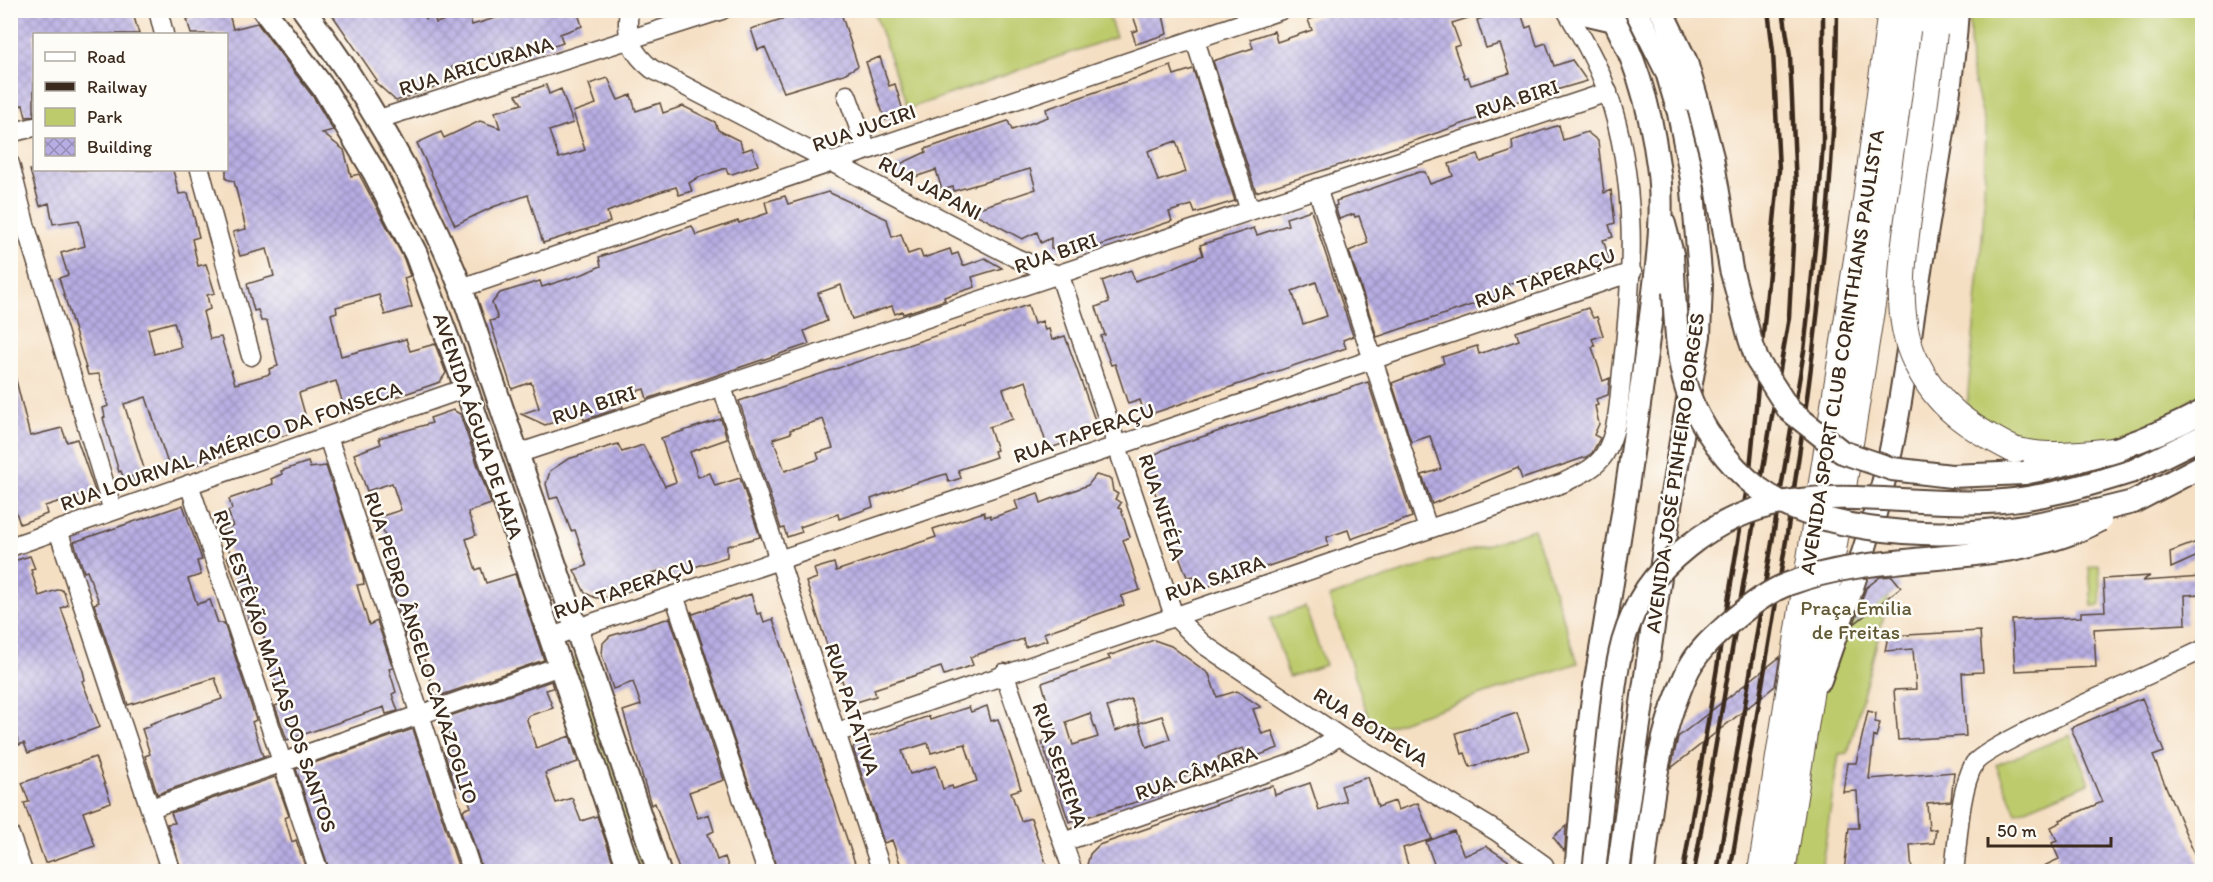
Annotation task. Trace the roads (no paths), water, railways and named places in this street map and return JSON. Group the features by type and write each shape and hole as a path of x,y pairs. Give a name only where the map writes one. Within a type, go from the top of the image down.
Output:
{"highway":[{"name":"AVENIDA SPORT CLUB CORINTHIANS PAULISTA","path":"1761,872 1858,254 1892,10"},
{"name":"AVENIDA SPORT CLUB CORINTHIANS PAULISTA","path":"1782,872 1882,241 1905,78 1910,10"},
{"path":"1935,22 1905,249 1903,302 1908,341 1923,374 1948,408 1969,427 2014,450 2033,455 2054,456 2114,451"}],"main road":[{"name":"AVENIDA ÁGUIA DE HAIA","path":"264,10 325,90 374,172 416,254 466,388 505,503 562,633 659,872"},
{"name":"AVENIDA ÁGUIA DE HAIA","path":"304,10 348,70 379,119 422,200 461,288 517,454 562,633 560,666 630,872"},
{"path":"1571,10 1611,15 1628,49 1650,122 1658,166 1659,215 1651,310 1638,415 1621,537 1594,690 1576,872"},
{"name":"AVENIDA JOSÉ PINHEIRO BORGES","path":"1618,872 1671,500 1699,336 1701,284 1692,179 1679,113 1667,72 1636,10"},
{"path":"1661,10 1686,62 1699,107 1712,157 1731,269 1756,360 1789,410 1842,452 1892,469 1951,476 2024,473 2077,463 2114,451 2147,439 2202,412"},
{"name":"AVENIDA SPORT CLUB CORINTHIANS PAULISTA","path":"1804,727 1853,587 1891,452 1905,378 1914,301 1945,122 1954,57 1957,10"},
{"path":"1659,215 1668,232 1676,334 1682,369 1697,414 1734,465 1759,489 1798,509 1818,516 1891,530 1975,532 2036,524 2133,502"},
{"path":"1594,872 1612,709 1623,644 1639,601 1650,581 1669,561 1705,531 1724,520 1763,506 1810,498 1862,497 1927,503 2010,500 2057,494 2133,471 2202,437"},
{"path":"1643,872 1662,738 1673,707 1690,666 1707,643 1750,607 1786,584 1820,574 1946,559 2016,547 2069,534 2202,466"}],"street":[{"path":"158,10 164,33"},
{"path":"629,10 627,24 630,42"},
{"name":"RUA ARICURANA","path":"379,119 630,42 722,10"},
{"name":"RUA JUCIRI","path":"461,288 1281,10"},
{"path":"1566,10 1591,51 1608,92 1620,137 1626,179 1632,273"},
{"path":"1194,40 1250,211"},
{"name":"RUA JAPANI","path":"630,42 638,57 652,69 1016,258 1060,276"},
{"name":"RUA BIRI","path":"517,454 1060,276 1608,92"},
{"path":"847,95 867,150"},
{"path":"10,133 33,127"},
{"path":"10,164 25,224 113,511"},
{"path":"200,171 251,356"},
{"path":"1317,188 1428,529"},
{"name":"RUA TAPERAÇU","path":"562,633 1632,273"},
{"name":"RUA SAIRA","path":"836,733 1004,673 1563,483 1592,469 1603,457 1613,436 1632,273"},
{"name":"RUA NIFÉIA","path":"1060,276 1174,616"},
{"name":"RUA PATATIVA","path":"722,387 882,872"},
{"name":"RUA LOURIVAL AMÉRICO DA FONSECA","path":"10,547 466,388"},
{"name":"RUA PEDRO ÂNGELO CAVAZOGLIO","path":"328,437 472,872"},
{"name":"RUA ESTÊVÃO MATIAS DOS SANTOS","path":"189,484 320,872"},
{"path":"58,530 171,872"},
{"path":"674,595 767,872"},
{"name":"RUA BOIPEVA","path":"1174,616 1203,644 1339,736 1496,831 1545,868"},
{"path":"1954,872 1968,778 1975,761 1986,753 2202,650"},
{"path":"151,808 560,666"},
{"name":"RUA SERIEMA","path":"1004,673 1073,872"},
{"name":"RUA CÂMARA","path":"1063,842 1291,764 1339,736"},
{"path":"10,835 23,872"},
{"path":"1526,872 1545,868"}],"railway":[{"path":"1683,872 1750,469 1779,170 1773,51 1768,10"},
{"path":"1694,872 1789,317 1796,187 1790,56 1783,10"},
{"path":"1717,872 1804,351 1817,228 1823,142 1823,10"},
{"path":"1730,872 1801,443 1815,335 1834,119 1837,10"}],"park label":[{"name":"Praça Emilia de Freitas","path":"1856,620"}]}
